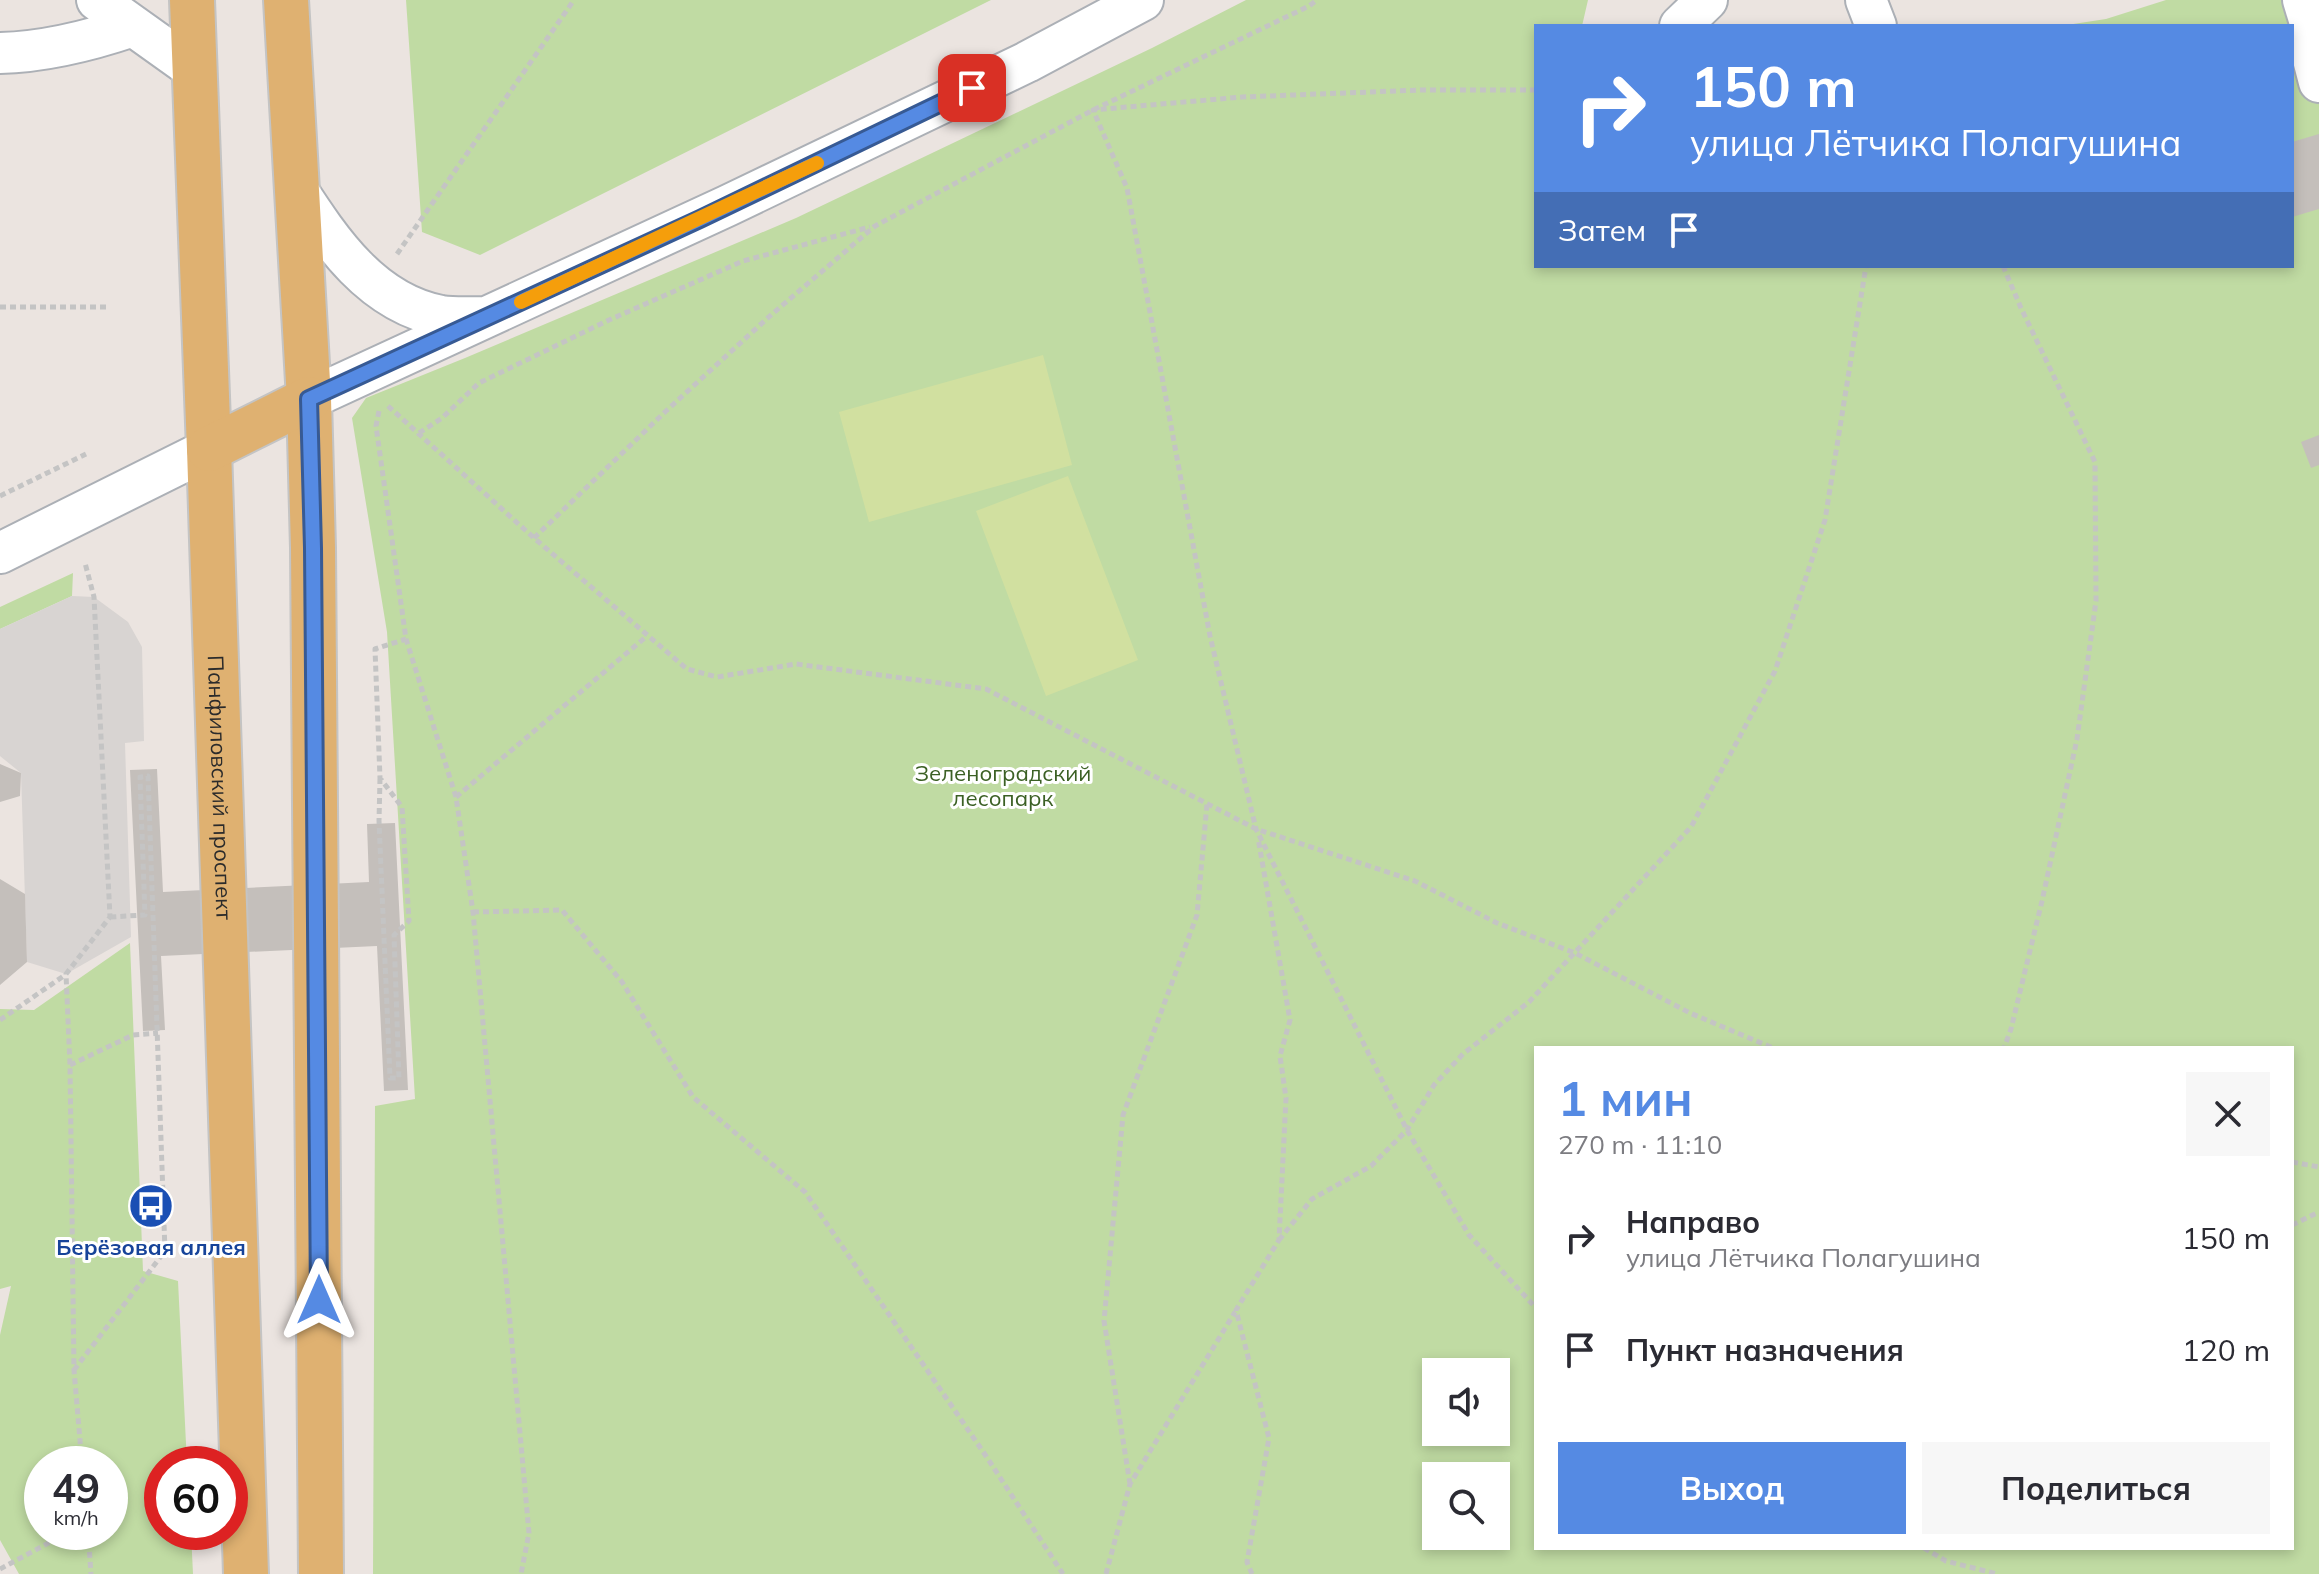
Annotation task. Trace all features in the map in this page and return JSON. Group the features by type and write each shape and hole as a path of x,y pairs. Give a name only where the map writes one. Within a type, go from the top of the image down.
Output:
{"main road":[{"name":"Панфиловский проспект","path":"192,0 246,1574"},
{"path":"286,0 309,399 313,548 321,1574"},
{"path":"209,449 309,399"}],"street":[{"path":"97,0 195,70"},
{"path":"309,399 1012,69 1143,0"},
{"path":"1682,24 1707,0"},
{"path":"1866,0 1875,24"},
{"path":"2303,0 2313,33 2313,59 2319,82"},
{"path":"0,53 34,52 100,38 133,26"},
{"path":"2294,103 2319,95"},
{"path":"296,188 327,235 365,277 394,298 413,308 443,316 489,317"},
{"path":"0,553 209,449"}],"path":[{"path":"394,258 574,0"},
{"path":"534,538 666,411 875,226 1093,110 1317,0"},
{"path":"1093,110 1242,97 1421,90 1534,90"},
{"path":"1093,110 1127,188 1210,636 1256,829 1290,1020 1280,1056 1286,1098 1279,1240"},
{"path":"419,433 442,418 479,383 609,320 743,261 875,226"},
{"path":"1106,1574 1130,1484 1279,1240 1312,1199 1371,1166 1407,1130 1434,1085 1463,1054 1529,1002 1691,827 1775,671 1825,520 1866,268"},
{"path":"2004,268 2095,462 2096,570 2096,601 2077,739 2042,901 2005,1046"},
{"path":"0,307 110,307"},
{"path":"521,1574 529,1533 473,912 456,797 406,639 376,426 382,401 534,538 687,669 717,677 796,664 986,689 1256,829 1415,881 1497,923 1575,953 1690,1013 1768,1046"},
{"path":"0,496 86,454"},
{"path":"0,1020 66,974 110,917 94,597 85,563"},
{"path":"456,797 647,636"},
{"path":"380,778 402,807 409,921 394,935 399,1078 390,1078 375,649 406,639"},
{"path":"74,1370 165,1251 148,776 140,777 145,915 110,917"},
{"path":"1130,1484 1104,1321 1123,1115 1197,915 1207,804"},
{"path":"1256,829 1407,1130 1469,1235 1534,1306"},
{"path":"473,912 562,910 622,982 693,1097 805,1192 1063,1574"},
{"path":"66,974 74,1370 80,1446"},
{"path":"70,1065 133,1035 158,1033"},
{"path":"2294,1162 2319,1167"},
{"path":"2294,1224 2319,1212"},
{"path":"1236,1310 1269,1438 1247,1562 1252,1574"},
{"path":"0,1569 35,1550"},
{"path":"89,1550 91,1574"},
{"path":"1927,1550 1946,1561 1997,1574"}],"green space":[{"path":"406,0 991,0 480,255 422,232"},
{"name":"Зеленоградский лесопарк","path":"1246,0 1588,0 1582,24 1534,24 1534,268 2294,268 2294,24 2073,24 2106,19 2166,0 2319,0 2319,1574 373,1574 375,1106 415,1099 387,632 352,418 366,398 796,218"},
{"path":"1043,355 1072,465 869,522 839,412"},
{"path":"1068,476 1138,660 1046,696 976,511"},
{"path":"73,573 72,596 0,629 0,607"},
{"path":"130,943 143,1271 178,1281 186,1446 144,1446 144,1550 192,1550 193,1574 19,1574 0,1540 0,1335 11,1286 0,1289 0,1009 34,1010"}],"shaded area":[{"path":"72,596 94,597 128,622 142,647 144,741 125,743 131,937 66,974 27,962 21,773 0,756 0,629"}],"building":[{"path":"2319,134 2319,209 2294,216 2294,141"},
{"path":"2319,435 2319,465 2311,468 2301,442"},
{"path":"0,764 21,773 20,796 0,802"},
{"path":"157,769 163,892 369,882 367,824 395,823 408,1090 384,1091 377,946 161,956 165,1030 143,1031 130,770"},
{"path":"0,879 25,894 27,962 0,985"}],"slow traffic":[{"path":"521,302 817,163"}],"place":[{"name":"Берёзовая аллея","path":"151,1206"}],"route":[{"path":"319,1300 309,399 700,219 972,88"}]}
